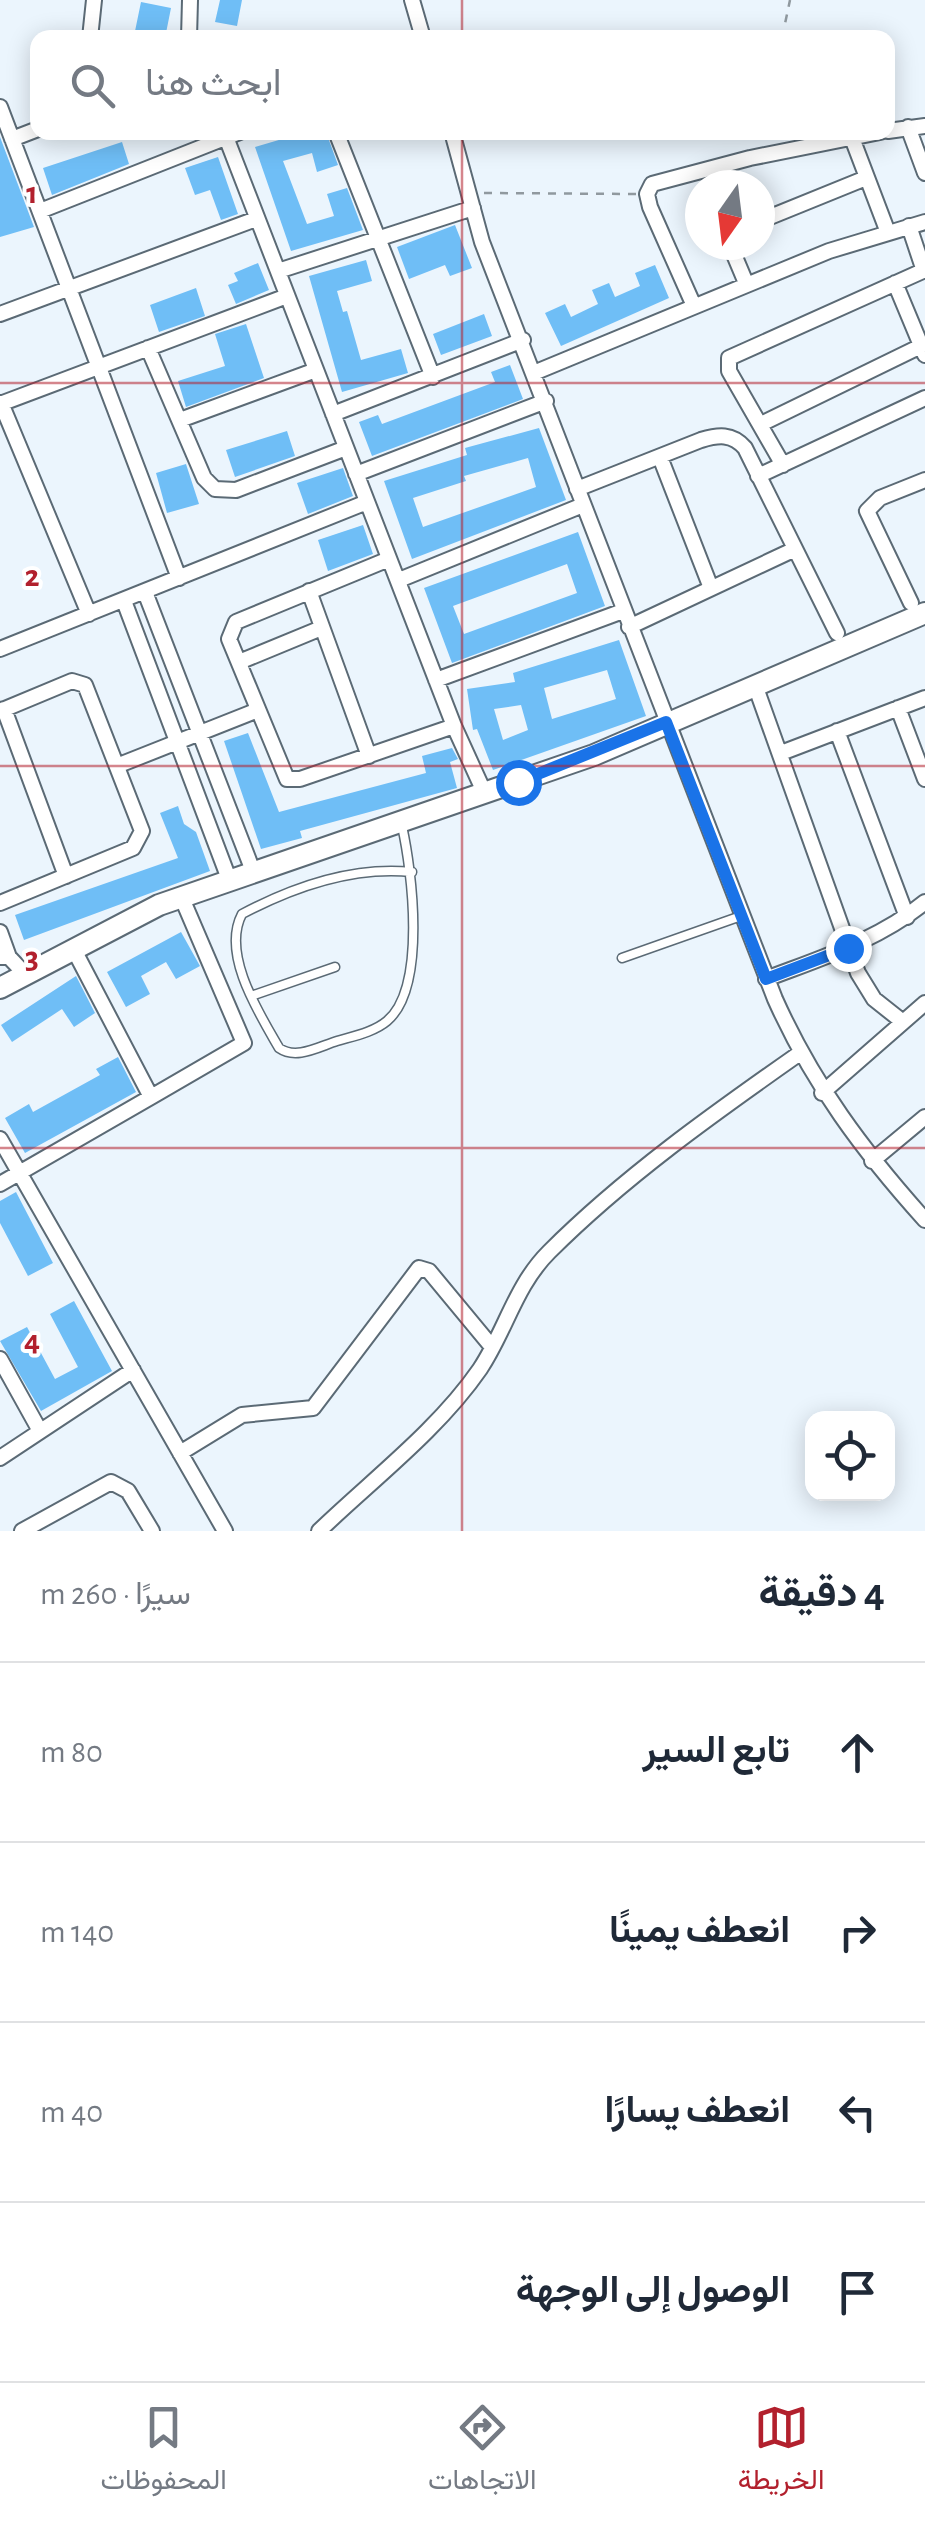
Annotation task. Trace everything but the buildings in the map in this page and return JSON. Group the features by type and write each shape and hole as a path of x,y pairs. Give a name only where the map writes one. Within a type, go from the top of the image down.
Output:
{"main road":[{"path":"666,722 688,702 838,633 920,604"},
{"path":"0,988 180,896 594,755 666,722 696,714 920,604"}],"street":[{"path":"91,30 94,0"},
{"path":"189,30 190,0"},
{"path":"416,0 421,30"},
{"path":"0,106 179,578"},
{"path":"895,130 925,126"},
{"path":"908,127 925,172"},
{"path":"12,139 30,132"},
{"path":"40,212 215,140"},
{"path":"232,140 256,219 484,794"},
{"path":"339,140 432,378"},
{"path":"454,140 473,208 577,489 766,979 822,1093 872,1161 925,1220"},
{"path":"734,170 845,140"},
{"path":"853,140 888,230"},
{"path":"775,215 866,178"},
{"path":"685,179 658,181 648,194 694,306"},
{"path":"278,271 473,208"},
{"path":"0,314 256,219"},
{"path":"536,372 746,283 888,230 925,222"},
{"path":"784,465 729,371 729,358 924,270 909,226"},
{"path":"736,260 746,283"},
{"path":"761,424 924,348 895,283"},
{"path":"89,614 0,404 287,296"},
{"path":"333,414 523,340"},
{"path":"148,348 204,478 223,492 346,448"},
{"path":"180,420 316,370"},
{"path":"758,476 925,398"},
{"path":"356,474 546,401"},
{"path":"577,489 710,438 729,436 744,448 838,633"},
{"path":"660,457 711,588"},
{"path":"920,604 867,511 891,492 925,480"},
{"path":"0,649 367,502"},
{"path":"399,580 583,505"},
{"path":"629,627 793,550"},
{"path":"389,559 236,622 230,639 287,779 300,779 454,726"},
{"path":"309,591 319,629 369,756"},
{"path":"146,592 253,871"},
{"path":"124,601 228,879"},
{"path":"436,680 623,610"},
{"path":"239,662 319,629"},
{"path":"0,903 66,876 133,848 141,839 140,822 90,691 80,682 72,681 2,710 66,876"},
{"path":"755,685 866,989 903,1022"},
{"path":"781,753 925,698"},
{"path":"898,708 925,779"},
{"path":"119,765 258,710"},
{"path":"837,731 907,917"},
{"path":"0,1184 244,1043 180,896"},
{"path":"766,979 848,948 907,917 925,902"},
{"path":"0,932 5,957 25,974"},
{"path":"73,948 151,1097"},
{"path":"822,1093 925,1003"},
{"path":"318,1531 451,1405 492,1347 513,1299 548,1253 653,1162 800,1053"},
{"path":"872,1161 925,1117"},
{"path":"0,1139 225,1531"},
{"path":"180,1453 242,1414 312,1408 419,1268 429,1271 492,1347"},
{"path":"0,1359 40,1431"},
{"path":"0,1458 133,1370"},
{"path":"22,1531 112,1482 124,1486 152,1531"}],"lane":[{"path":"401,822 412,872 411,956 405,991 385,1023 297,1054 278,1048 252,996 234,932 242,914 309,886 365,870 412,872"},
{"path":"622,958 742,916"},
{"path":"252,996 336,967"}],"path":[{"path":"784,30 790,0"},
{"path":"468,192 648,194"}],"route":[{"path":"518,782 594,755 666,722 766,979 848,948"}]}
